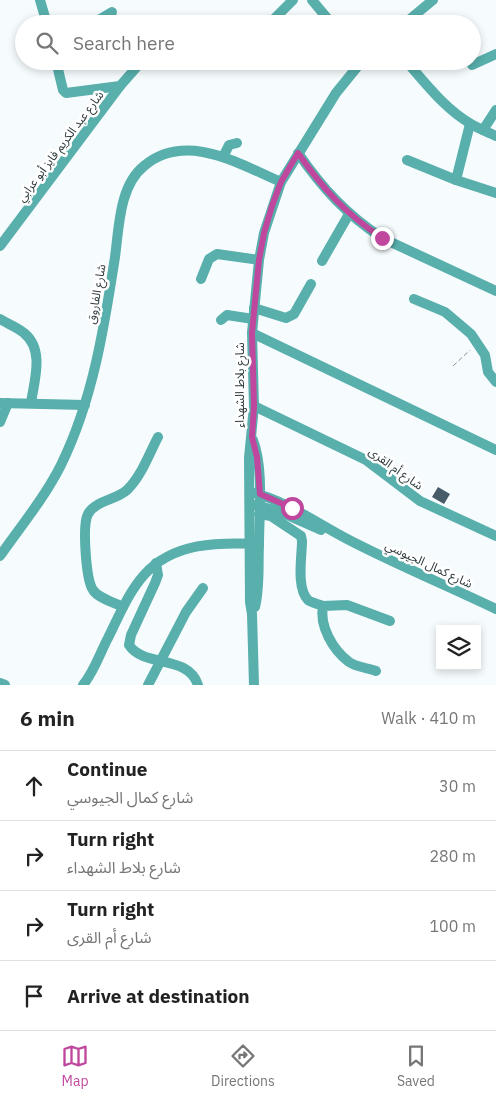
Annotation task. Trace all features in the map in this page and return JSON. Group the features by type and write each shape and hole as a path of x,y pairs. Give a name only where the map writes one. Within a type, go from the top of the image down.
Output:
{"street":[{"path":"40,0 44,15"},
{"path":"278,15 293,0"},
{"path":"312,0 324,15"},
{"path":"415,15 433,0"},
{"path":"107,15 112,12"},
{"path":"481,61 496,54"},
{"path":"58,70 63,90 66,92 120,86"},
{"name":"شارع عبد الكريم فايز أبو عرابي","path":"0,246 120,86 134,70"},
{"name":"شارع بلاط الشهداء","path":"254,685 250,602 257,457 252,437 254,406 252,333 259,260 264,233 281,182 336,93 355,70"},
{"path":"414,70 436,96 470,124 496,136"},
{"path":"483,130 496,110"},
{"path":"456,180 470,124"},
{"path":"223,157 229,145 237,143"},
{"name":"شارع الفاروق","path":"0,556 60,467 85,405 94,370 122,212 128,187 134,175 152,160 175,151 223,157 281,182"},
{"path":"298,153 316,179 349,214 382,238 496,291"},
{"path":"407,160 456,180 496,193"},
{"path":"322,261 349,214"},
{"path":"201,279 209,259 217,254 259,260"},
{"path":"222,320 227,315 253,314 290,317 294,314 311,284"},
{"path":"414,299 445,312 471,334 485,355 488,372 496,382"},
{"path":"0,320 25,334 33,343 37,354 31,403"},
{"path":"252,333 496,450"},
{"path":"0,422 4,403 85,405"},
{"name":"شارع أم القرى","path":"254,406 366,460 420,501 496,536"},
{"path":"123,607 96,594 92,589 85,534 87,518 92,509 116,498 134,482 158,437"},
{"name":"شارع كمال الجيوسي","path":"255,493 322,523 352,542"},
{"path":"256,508 302,538 300,579 308,600 323,606 346,605 390,621"},
{"name":"شارع كمال الجيوسي","path":"256,508 278,511 336,537 352,542 496,608"},
{"path":"83,685 123,607 144,575 156,563 193,546 254,544"},
{"path":"156,563 158,571 156,583 131,635 130,647 161,662 176,664 189,670 198,685"},
{"path":"148,685 186,612 204,588"},
{"path":"323,606 321,617 330,641 350,663 376,671"},
{"path":"0,682 5,685"}],"path":[{"path":"453,366 472,348 480,347"}],"building":[{"path":"438,487 450,494 444,504 432,497"}],"route":[{"path":"292,508 260,494 257,457 252,437 254,406 252,333 259,260 264,233 281,182 298,153 316,179 349,214 382,238"}]}
